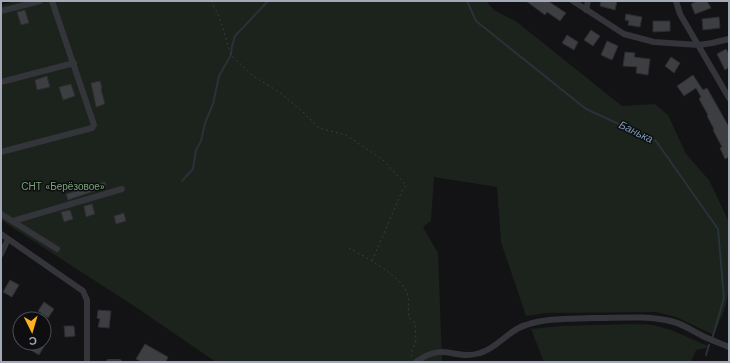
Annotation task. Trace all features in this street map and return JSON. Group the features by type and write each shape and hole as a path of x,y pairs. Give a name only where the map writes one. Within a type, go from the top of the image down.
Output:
{"street":[{"path":"1,11 40,1"},
{"path":"1,152 94,127 74,63 52,1"},
{"path":"573,1 624,34 654,42 699,45 729,39"},
{"path":"586,10 588,1"},
{"path":"676,1 680,14 729,98"},
{"path":"1,82 74,63"},
{"path":"13,221 122,190"},
{"path":"1,214 57,249"},
{"path":"1,234 83,291 87,300 87,362"},
{"path":"1,254 8,239"},
{"path":"414,360 432,353 440,352 475,355 486,352 524,325 542,321 582,319 658,318 676,322 729,347"},
{"path":"109,362 119,362"}],"path":[{"path":"211,1 219,16 231,55 253,76 279,92 319,128 346,135 384,160 406,185 402,191 372,261"},
{"path":"349,248 372,261 398,280 407,293 409,318 415,323 416,340 412,351 414,360"}],"green space":[{"name":"СНТ «Берёзовое»","path":"15,1 486,1 494,10 517,22 622,106 655,104 668,115 686,154 709,180 729,222 729,286 726,305 714,335 676,317 656,312 546,313 526,316 501,242 497,187 434,177 431,221 423,227 438,253 442,362 216,362 137,308 1,220 1,5"},
{"path":"632,324 653,325 671,330 710,347 696,350 691,362 544,362 531,329 560,326"}],"building":[{"path":"526,1 548,1 566,13 560,21 547,12 545,15"},
{"path":"601,1 617,1 615,10 600,6"},
{"path":"697,1 707,1 711,8 695,14 691,4"},
{"path":"25,10 29,23 21,25 17,12"},
{"path":"626,14 642,17 640,27 628,25 629,21 625,20"},
{"path":"719,17 720,28 703,30 702,19"},
{"path":"653,21 670,21 670,31 653,32"},
{"path":"591,30 600,36 593,46 584,40"},
{"path":"567,35 578,42 574,50 562,43"},
{"path":"607,41 618,46 612,60 601,55"},
{"path":"726,49 729,54 729,67 725,70 717,54"},
{"path":"625,52 635,53 634,57 650,59 648,75 636,73 637,67 623,66"},
{"path":"671,57 680,63 674,73 665,66"},
{"path":"693,75 703,90 707,88 729,127 729,157 725,159 720,148 722,147 713,130 714,129 707,116 708,115 699,99 701,97 696,88 684,96 677,86"},
{"path":"47,76 50,87 37,90 35,80"},
{"path":"100,81 105,104 96,107 91,83"},
{"path":"71,84 75,96 63,100 59,87"},
{"path":"105,182 106,187 68,200 66,194 80,190 79,188"},
{"path":"92,204 95,214 86,217 84,206"},
{"path":"70,210 73,219 64,222 61,212"},
{"path":"124,213 126,221 116,224 114,216"},
{"path":"10,280 19,285 12,297 3,292"},
{"path":"44,302 54,309 52,312 38,311"},
{"path":"98,310 111,311 109,328 98,327 100,319 97,318"},
{"path":"64,326 74,326 75,336 65,337"},
{"path":"145,344 168,357 166,362 142,362 136,359"},
{"path":"32,351 41,351 39,355"}],"waterway":[{"path":"182,181 193,169 196,150 201,141 205,123 213,104 219,76 231,55 235,36 268,1"},
{"name":"Банька","path":"467,1 476,21 586,109 656,141 718,229 724,298 712,339"},
{"name":"Банька","path":"706,355 709,345"}]}
